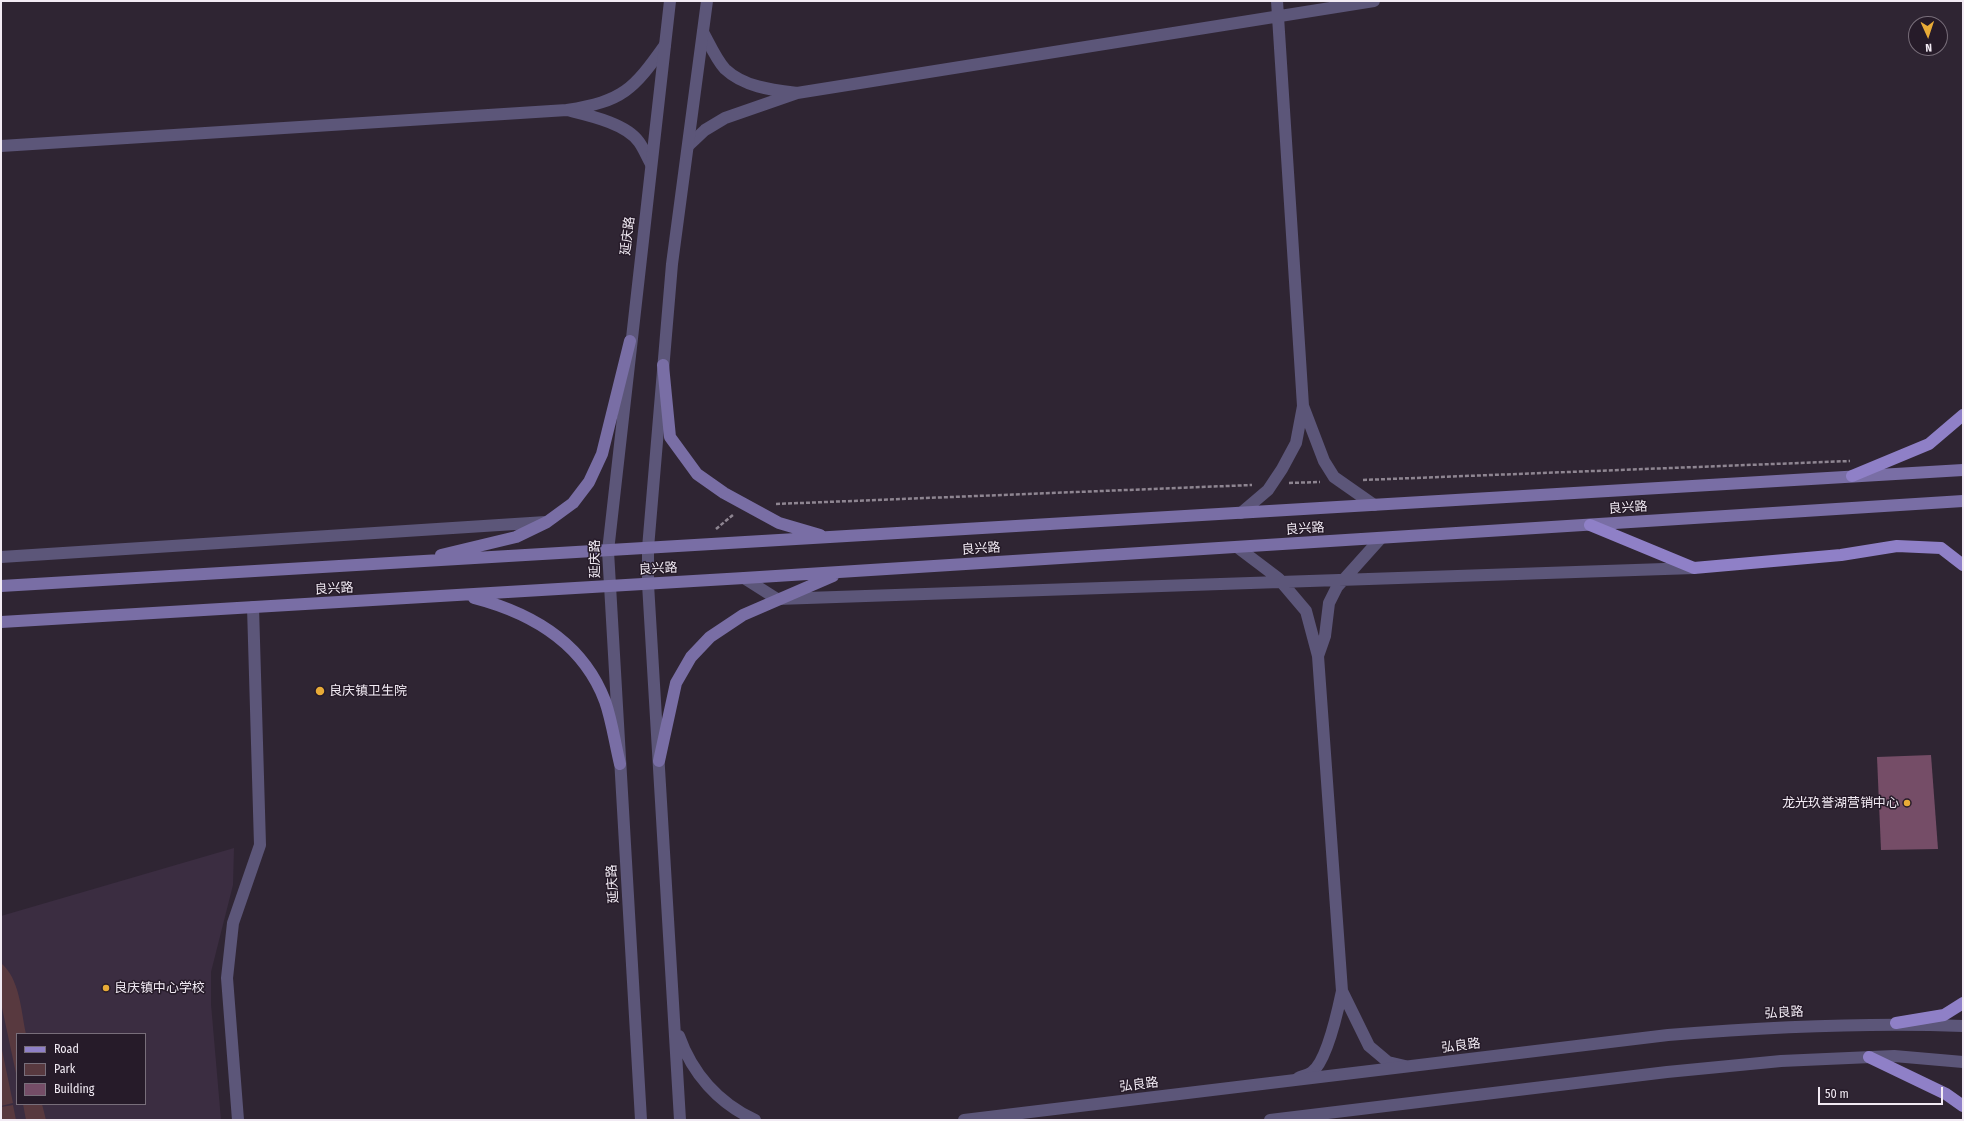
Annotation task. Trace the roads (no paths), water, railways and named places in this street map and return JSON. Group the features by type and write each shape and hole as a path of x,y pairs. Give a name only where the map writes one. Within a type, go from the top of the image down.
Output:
{"main road":[{"path":"405,563 516,537 547,522 573,502 589,482 602,454 630,341"},
{"path":"663,365 670,437 697,474 744,505 779,523 828,538"},
{"path":"1852,476 1929,444 1963,415"},
{"name":"良兴路","path":"1,586 1963,470"},
{"name":"良兴路","path":"1,622 844,572 1963,501"},
{"path":"1590,524 1694,568 1841,555 1897,546 1941,548 1963,565"},
{"path":"659,761 676,683 691,657 710,637 743,615 777,599 844,572"},
{"path":"463,595 497,604 530,619 565,641 588,667 605,702 620,764"},
{"path":"1896,1023 1944,1015 1963,1003"},
{"path":"1869,1057 1946,1094 1963,1106"}],"street":[{"name":"延庆路","path":"641,1120 608,551 630,341 670,1"},
{"path":"680,1120 648,584 648,548 672,264 707,1"},
{"path":"1241,513 1268,490 1282,469 1296,443 1303,406 1277,1"},
{"path":"688,146 705,130 725,118 797,93 1374,1"},
{"path":"703,32 725,68 740,80 757,86 797,93"},
{"path":"1,146 566,110 594,106 622,94 643,76 665,45"},
{"path":"566,110 603,119 621,128 638,141 650,164"},
{"path":"1303,406 1324,461 1334,476 1374,505"},
{"path":"1,557 547,522"},
{"path":"1318,656 1325,636 1329,603 1337,587 1380,538"},
{"path":"1237,547 1281,582 1306,611 1318,656 1342,991 1333,1032 1321,1058 1313,1071 1293,1080"},
{"path":"744,578 777,599 1694,568"},
{"path":"238,1120 227,978 233,923 260,845 253,607"},
{"path":"1342,991 1369,1046 1388,1062 1408,1067"},
{"path":"674,1021 686,1053 700,1078 741,1114 755,1120"},
{"name":"弘良路","path":"964,1120 1676,1035 1778,1026 1896,1023 1963,1026"},
{"path":"1270,1120 1667,1072 1781,1061 1894,1056 1963,1062"}],"place":[{"name":"良庆镇卫生院","path":"320,691"},
{"name":"龙光玖誉湖营销中心","path":"1907,803"},
{"name":"良庆镇中心学校","path":"106,988"}]}
